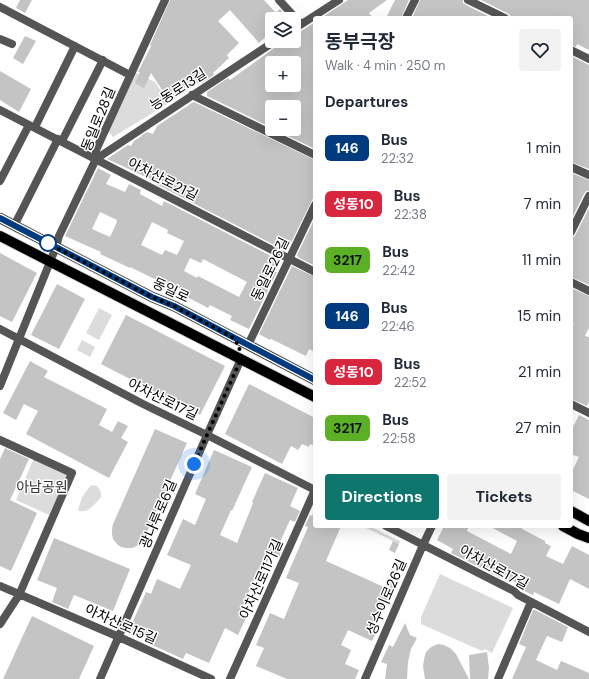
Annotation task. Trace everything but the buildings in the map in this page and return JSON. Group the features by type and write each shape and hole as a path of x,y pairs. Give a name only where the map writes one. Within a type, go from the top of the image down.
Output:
{"main road":[{"name":"동일로","path":"0,218 152,297 174,306 313,379"},
{"name":"동일로","path":"0,236 313,396"},
{"path":"75,274 73,268 75,264 83,268 94,267"},
{"path":"234,338 240,347 241,359"},
{"path":"573,512 589,521"},
{"path":"567,528 589,538"}],"street":[{"name":"동일로28길","path":"0,386 56,247 59,236 96,159 96,150 165,0"},
{"path":"279,0 287,12"},
{"path":"314,16 339,0"},
{"path":"407,16 415,0"},
{"path":"468,0 501,16"},
{"path":"0,8 130,75"},
{"path":"301,24 313,17"},
{"path":"0,39 12,44"},
{"path":"0,181 32,126 75,46"},
{"name":"능동로13길","path":"96,159 265,48"},
{"path":"573,51 589,59"},
{"path":"14,226 103,60"},
{"path":"192,95 313,155"},
{"name":"아차산로21길","path":"0,110 313,271"},
{"path":"573,167 589,175"},
{"path":"573,228 589,196"},
{"name":"동일로26길","path":"248,345 313,209"},
{"path":"573,283 589,291"},
{"name":"아차산로17길","path":"0,329 18,340 143,404 313,489"},
{"name":"광나루로6길","path":"100,679 241,359"},
{"path":"573,405 589,413"},
{"path":"0,440 72,473 19,595 0,624"},
{"name":"아차산로11가길","path":"230,679 313,494"},
{"name":"아차산로17길","path":"390,528 447,556 589,632"},
{"name":"성수이로26길","path":"365,679 431,528"},
{"name":"아차산로15길","path":"0,586 119,637 211,679"},
{"path":"498,679 531,602"}],"green space":[{"path":"136,73 155,82 169,103 113,137 108,131"},
{"path":"99,308 112,315 99,340 86,333"},
{"path":"82,340 95,347 90,357 77,350"},
{"name":"아남공원","path":"34,458 68,473 49,515 16,500"},
{"path":"91,485 97,486 101,492 101,497 86,511 79,511 82,497"},
{"path":"366,528 373,528 400,541 399,544"},
{"path":"440,574 513,608 492,653 485,649 482,651 421,624 421,617"}],"bus line":[{"name":"146","path":"0,218 152,297 174,306 313,379"}],"route":[{"path":"48,243 152,297 174,306 234,338 240,347 241,359 194,464"}]}
